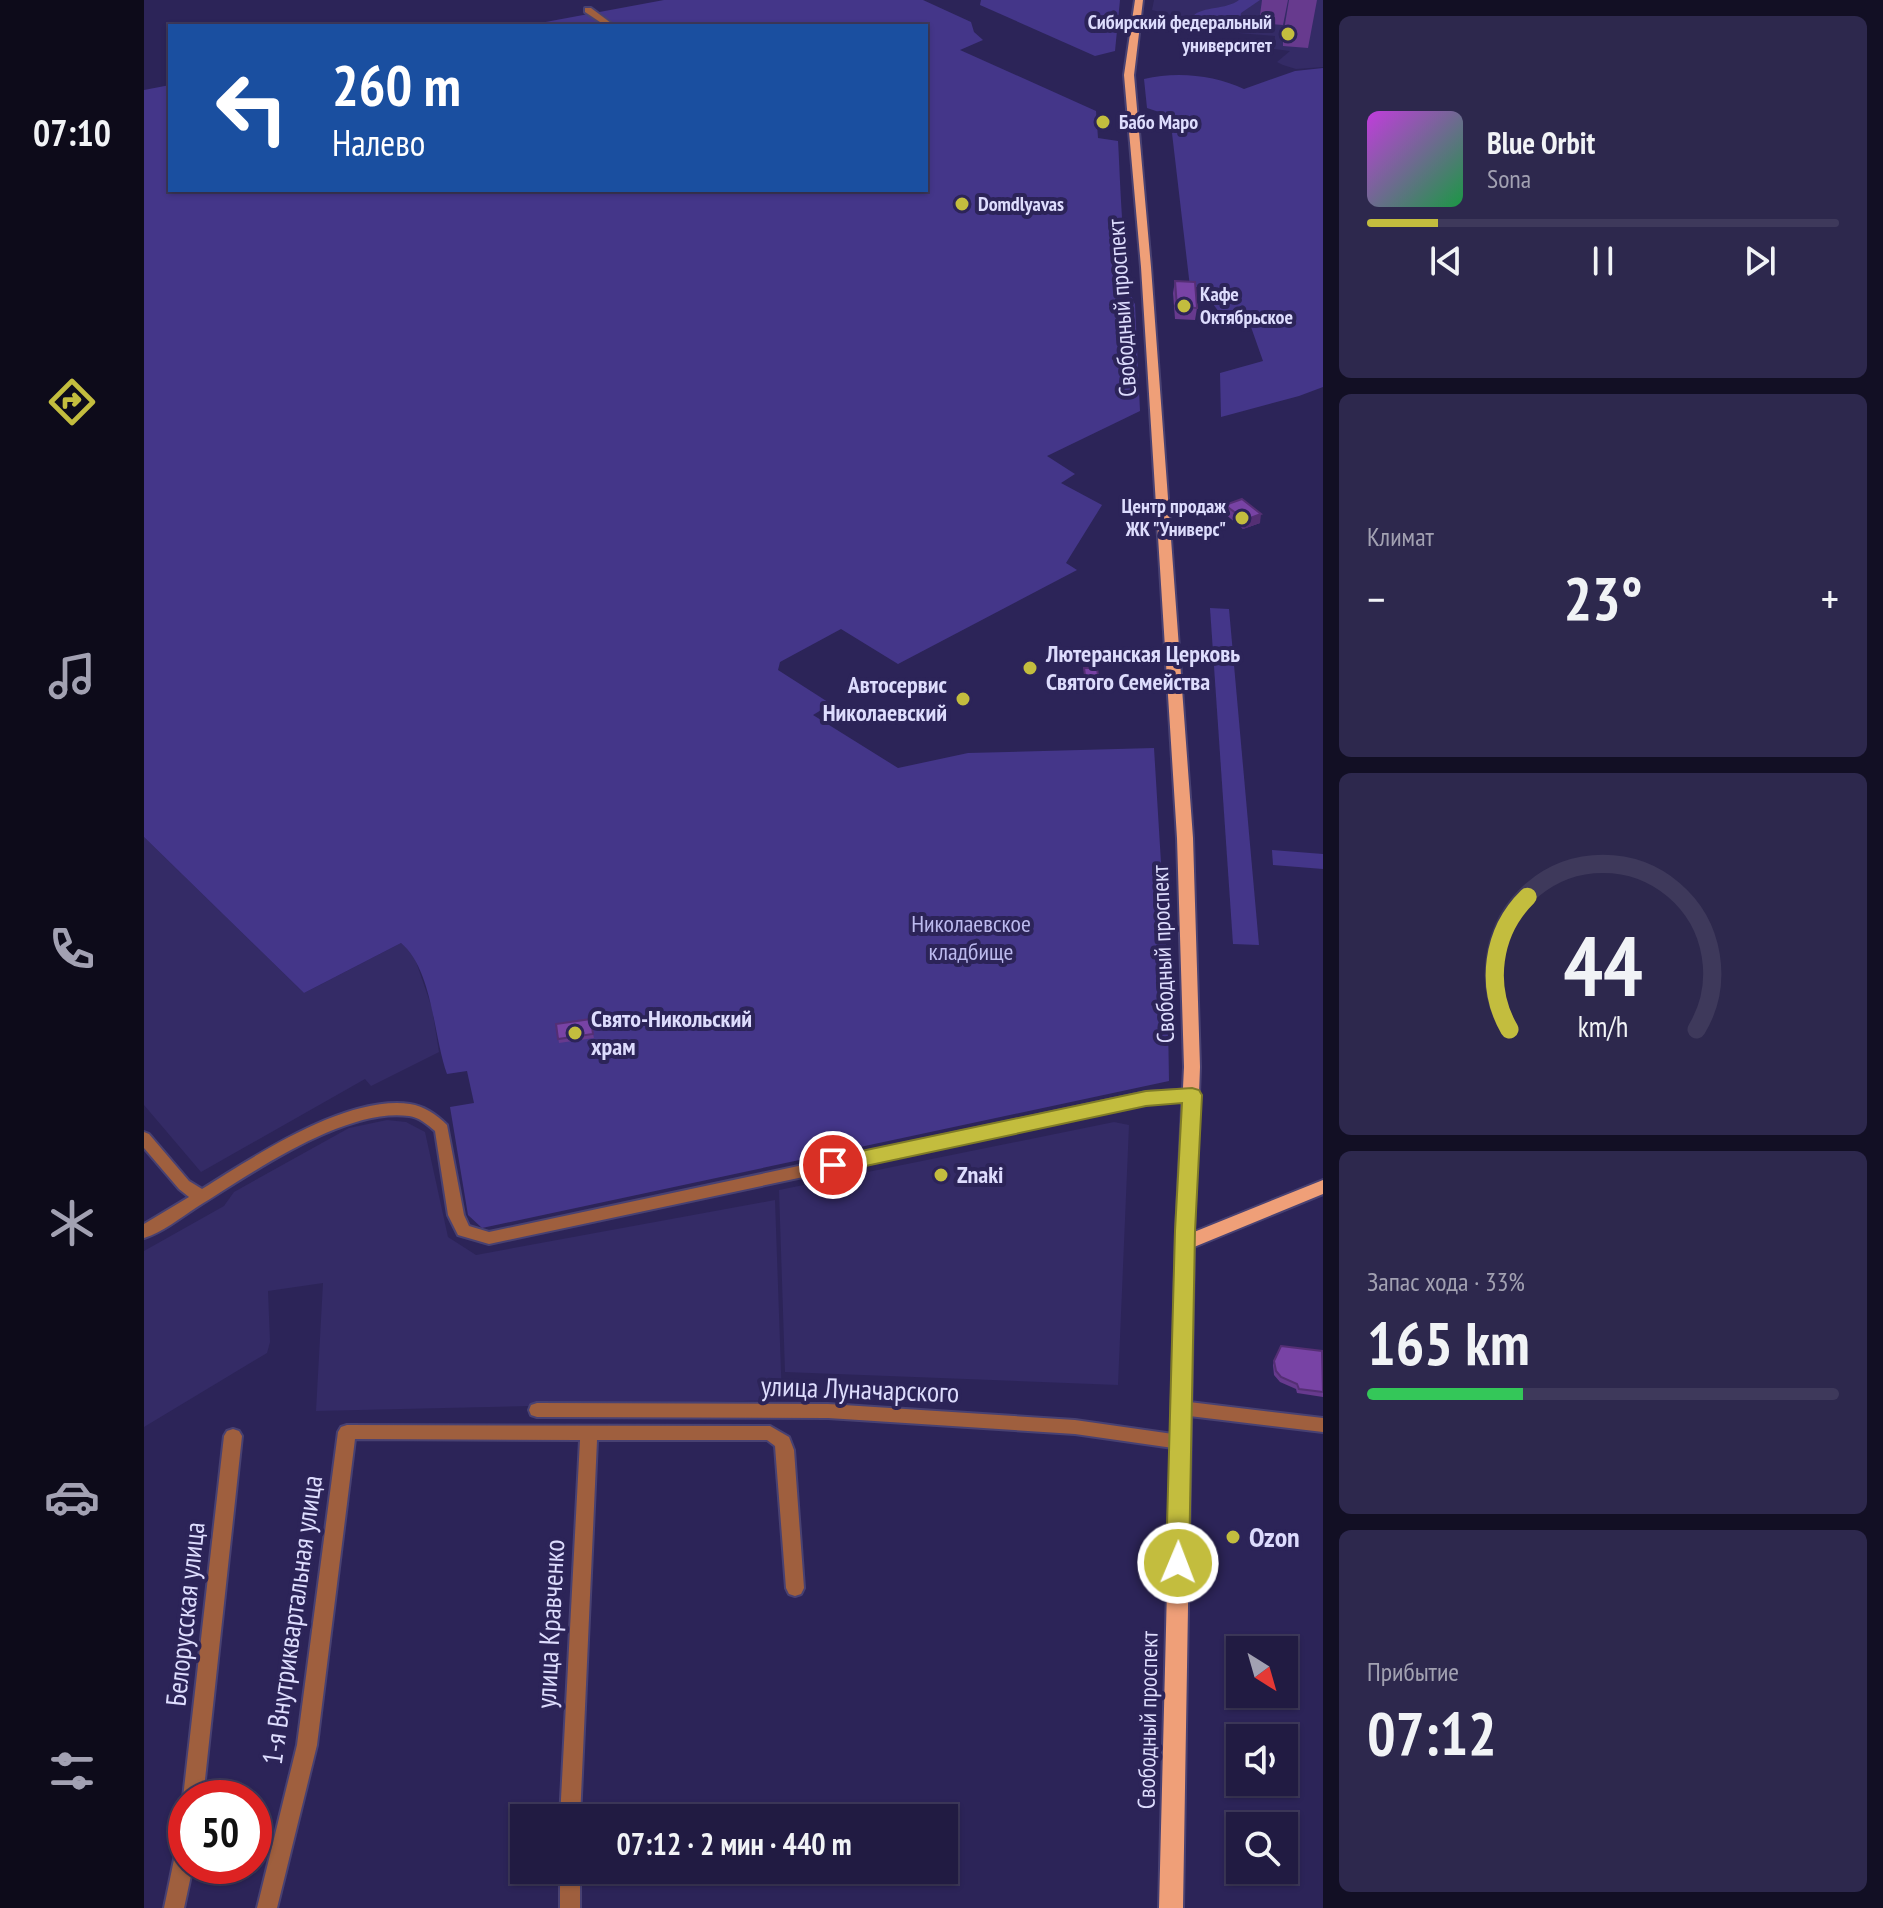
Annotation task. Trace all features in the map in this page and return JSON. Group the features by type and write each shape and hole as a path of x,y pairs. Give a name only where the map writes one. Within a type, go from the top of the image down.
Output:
{"main road":[{"name":"Свободный проспект","path":"1139,0 1129,75 1145,254 1185,838 1192,1095 1185,1243 1171,1908"},
{"path":"1185,1243 1323,1187"}],"street":[{"path":"588,10 608,24"},
{"path":"144,1232 335,1122 394,1109 412,1111 432,1119 442,1129 456,1215 464,1231 489,1238 1146,1098 1192,1095"},
{"path":"144,1138 184,1185 202,1197"},
{"path":"1181,1408 1323,1425"},
{"name":"улица Луначарского","path":"537,1410 828,1411 1075,1427 1180,1442"},
{"name":"улица Луначарского","path":"347,1432 770,1433 783,1442 785,1450 795,1588"},
{"name":"1-я Внутриквартальная улица","path":"267,1908 307,1745 347,1432"},
{"name":"улица Кравченко","path":"571,1804 589,1434"},
{"name":"Белорусская улица","path":"195,1780 233,1436"},
{"path":"174,1908 179,1884"},
{"path":"570,1884 570,1908"}],"shaded area":[{"name":"Сибирский федеральный университет","path":"1154,0 1323,0 1323,67 1296,69 1283,65 1277,62 1290,51 1274,49 1275,36 1238,33 1152,10"},
{"path":"144,837 304,993 401,943 413,953 432,1008 439,1052 371,1086 365,1079 201,1172 144,1105"},
{"path":"387,1120 406,1122 425,1132 448,1237 476,1255 775,1200 782,1400 316,1411 323,1283 268,1291 270,1342 267,1353 144,1427 144,1251 224,1206 234,1192 349,1128"},
{"path":"1114,1122 1129,1125 1118,1385 785,1372 779,1190"}],"green space":[{"name":"Николаевское кладбище","path":"664,0 923,0 971,22 974,32 983,40 960,50 1096,111 1098,138 1118,141 1125,253 1135,304 1140,411 1047,456 1075,474 1061,483 1102,505 1066,563 1077,570 898,664 841,629 780,662 778,670 831,704 813,715 898,768 968,753 1154,748 1167,961 1169,1081 482,1228 468,1215 450,1107 474,1103 467,1071 447,1074 426,986 412,955 401,943 304,993 144,837 144,90 168,85 168,192 928,192 928,24 535,24"},
{"name":"Сибирский федеральный университет","path":"981,0 1120,0 1115,51 1095,56 980,5"},
{"path":"1239,0 1260,0 1241,13 1238,33 1193,16 1197,13"},
{"path":"1323,68 1323,387 1221,417 1220,373 1263,361 1245,310 1221,315 1201,287 1190,287 1172,133 1159,112 1147,108 1144,79 1169,75 1195,76 1220,80 1244,89 1295,71"},
{"path":"1210,608 1229,609 1259,945 1233,944"},
{"path":"1272,850 1323,854 1323,869 1273,865"}],"building":[{"path":"1175,281 1195,282 1197,308 1177,307"},
{"path":"1242,499 1261,514 1245,520 1225,505"},
{"path":"1084,668 1097,668 1099,684 1086,683"},
{"name":"Свято-Никольский храм","path":"591,1019 593,1034 558,1039 556,1024"},
{"path":"1281,1346 1322,1351 1323,1392 1299,1389 1297,1384 1281,1377 1274,1361"}],"place":[{"name":"Сибирский федеральный университет","path":"1288,34"},
{"name":"Бабо Маро","path":"1103,122"},
{"name":"Domdlyavas","path":"962,204"},
{"name":"Кафе Октябрьское","path":"1184,306"},
{"name":"Центр продаж ЖК \"Универс\"","path":"1242,518"},
{"name":"Лютеранская Церковь Святого Семейства","path":"1030,668"},
{"name":"Автосервис Николаевский","path":"963,699"},
{"name":"Свято-Никольский храм","path":"575,1033"},
{"name":"Znaki","path":"941,1175"},
{"name":"Ozon","path":"1233,1537"}],"route":[{"path":"833,1165 1146,1098 1192,1095 1185,1231 1178,1563"}]}
